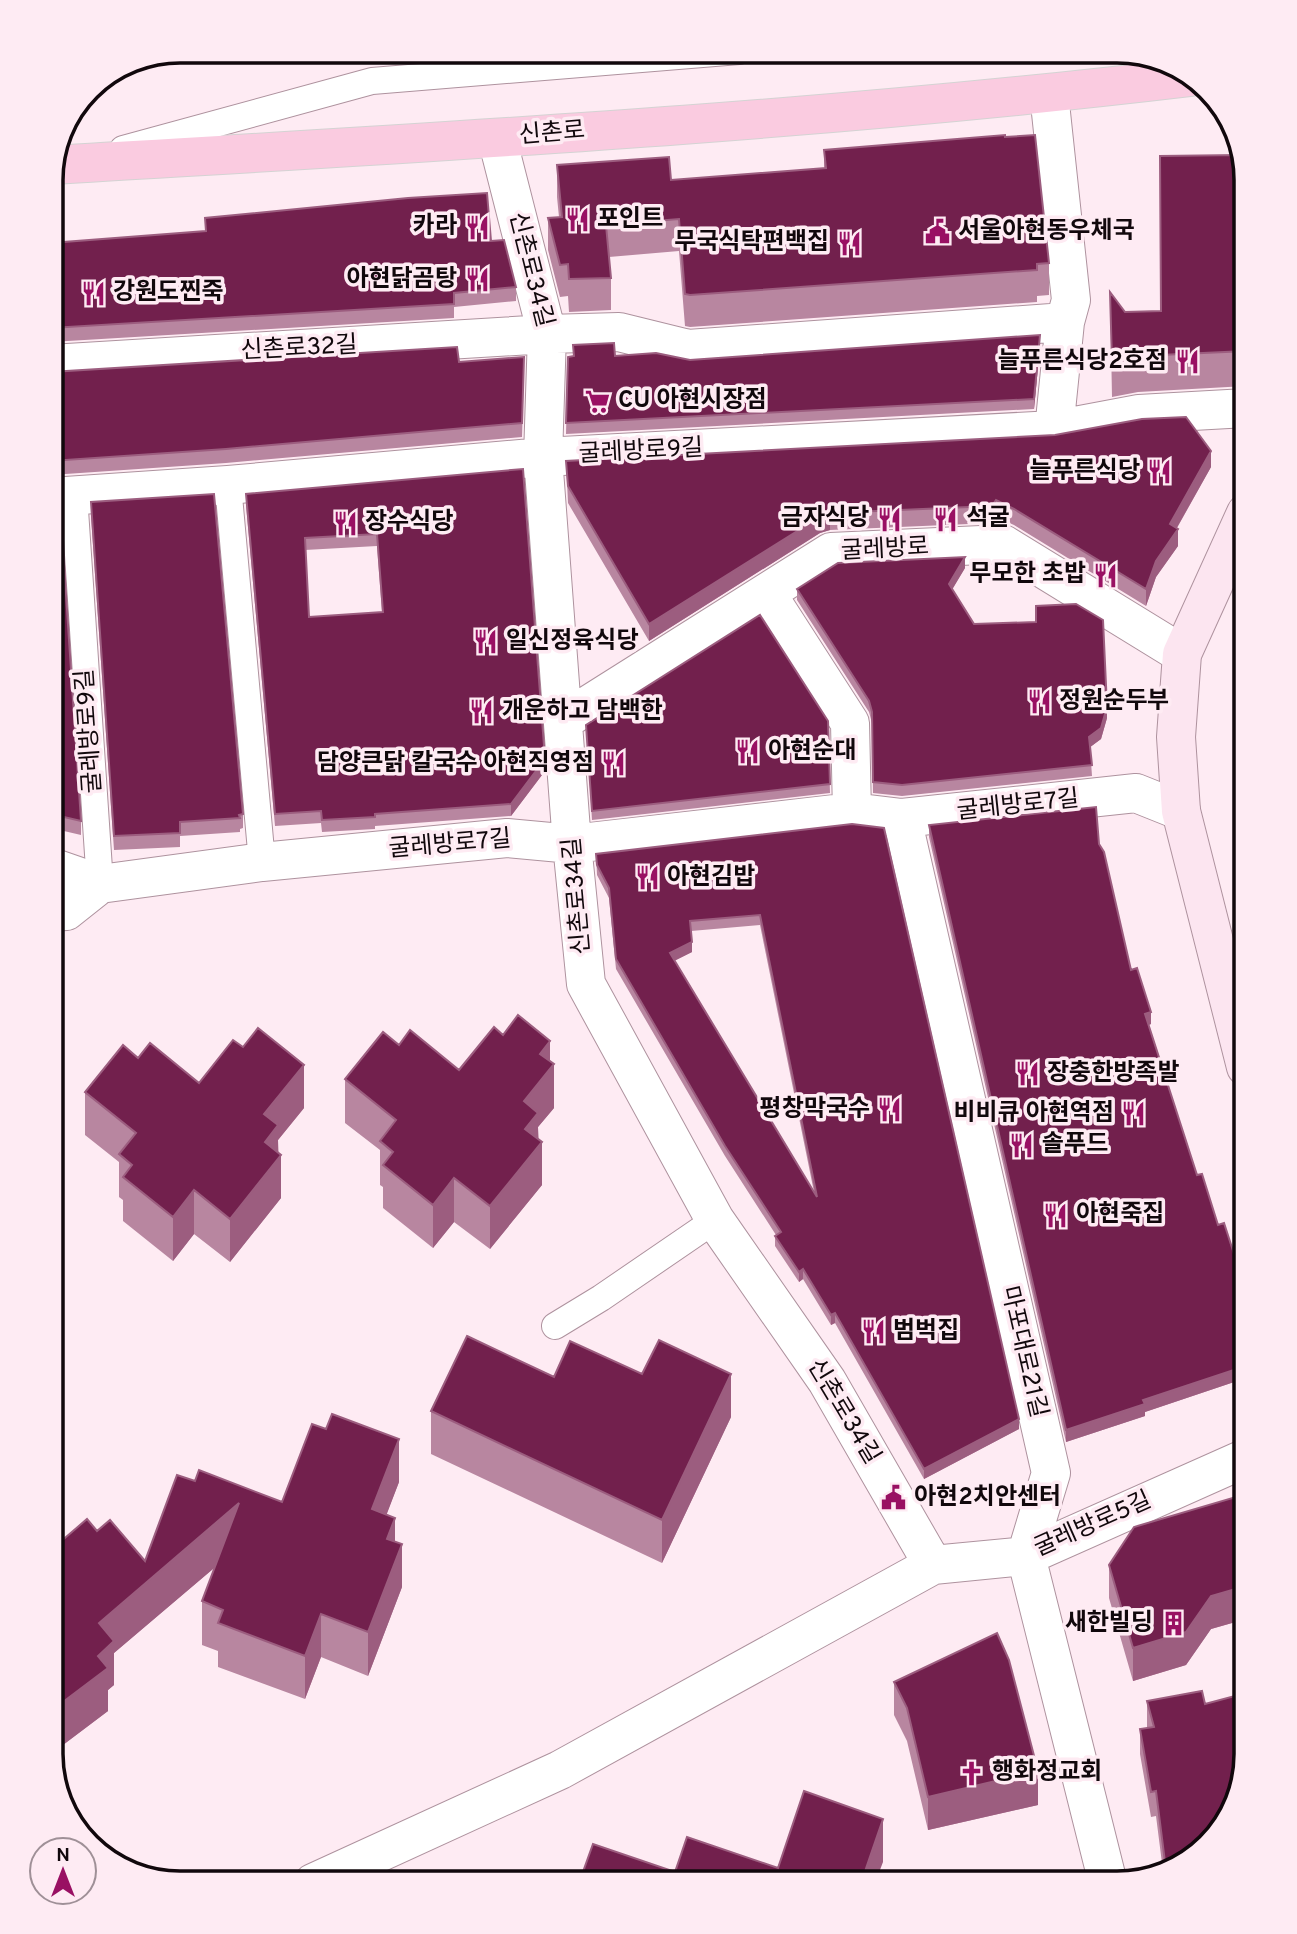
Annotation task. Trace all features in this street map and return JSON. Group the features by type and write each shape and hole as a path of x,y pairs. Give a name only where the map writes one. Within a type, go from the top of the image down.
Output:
{"main road":[{"name":"신촌로","path":"64,164 497,138 1049,94 1175,79"}],"street":[{"path":"1049,94 1071,300 1065,322 1055,429"},
{"name":"신촌로34길","path":"497,138 547,334 544,457 572,844 586,984 715,1220 827,1381 933,1565"},
{"path":"547,334 618,332 688,349 1065,322"},
{"name":"신촌로32길","path":"63,363 547,334"},
{"name":"굴레방로9길","path":"63,496 228,485 544,457 1055,429 1139,414 1234,409"},
{"path":"1234,539 1182,654 1176,737 1181,811 1234,1020"},
{"name":"굴레방로","path":"563,721 831,552 1003,544 1182,654"},
{"path":"767,594 850,723 852,812"},
{"name":"굴레방로7길","path":"63,871 100,884 262,862 508,838 572,844 852,812 902,818 1136,793 1181,811"},
{"name":"마포대로21길","path":"902,818 1051,1474 1026,1556"},
{"path":"63,912 100,884"},
{"name":"굴레방로5길","path":"933,1565 1026,1556 1234,1463"},
{"path":"1026,1556 1105,1871"},
{"path":"339,1871 560,1770 933,1565"}],"lane":[{"path":"65,163 372,81 592,63"},
{"path":"228,485 262,862"},
{"name":"굴레방로9길","path":"63,496 100,884"},
{"path":"555,1326 715,1220"}],"building":[{"path":"1005,135 1035,135 1049,263 1037,264 1037,270 690,295 685,294 679,219 606,225 611,278 569,279 568,264 560,265 548,218 562,217 557,165 669,157 671,180 826,168 824,150"},
{"path":"1231,155 1234,180 1234,352 1138,356 1112,361 1110,292 1125,312 1161,311 1160,156"},
{"path":"487,193 491,241 504,240 516,287 454,293 454,304 63,327 63,242 206,231 205,218"},
{"path":"1040,335 1034,399 566,423 568,357 574,356 573,345 614,343 615,356 656,353 690,360"},
{"path":"457,347 459,362 524,357 522,423 63,460 63,371"},
{"path":"1186,417 1211,451 1170,524 1178,529 1156,561 1146,589 996,500 992,506 830,513 649,624 568,486 566,461 1055,435 1142,419"},
{"path":"523,469 545,759 511,804 322,820 321,811 275,814 246,494","holes":["377,534 383,612 309,617 305,538"]},
{"path":"214,494 243,814 239,815 240,818 180,822 180,833 114,836 91,502"},
{"path":"63,549 81,821 63,817"},
{"path":"965,557 949,584 974,624 1036,622 1036,606 1076,604 1103,620 1107,707 1101,728 1089,737 1092,765 902,785 873,782 872,712 869,701 797,589 838,563"},
{"path":"760,615 828,721 830,784 592,811 586,725"},
{"path":"1096,807 1099,844 1104,852 1131,970 1137,968 1151,1012 1145,1014 1197,1175 1202,1174 1218,1225 1224,1223 1234,1254 1234,1370 1143,1400 1145,1404 1066,1430 929,825"},
{"path":"852,824 884,828 1019,1419 924,1469 835,1313 831,1315 803,1269 799,1272 775,1236 781,1232 725,1146 616,959 609,888 597,865 596,854","holes":["760,915 817,1197 670,953 692,942 690,921"]},
{"path":"518,1015 550,1041 540,1054 554,1064 524,1101 538,1113 525,1129 542,1142 490,1206 454,1178 433,1205 383,1165 393,1152 380,1141 396,1120 345,1079 383,1032 399,1045 410,1030 459,1070 494,1027 503,1035"},
{"path":"258,1028 304,1065 264,1114 278,1125 265,1142 281,1155 230,1219 194,1190 173,1217 123,1177 132,1165 119,1154 136,1133 85,1092 123,1045 138,1058 150,1043 199,1083 233,1040 243,1047"},
{"path":"467,1336 554,1377 570,1341 642,1374 659,1340 731,1374 662,1520 431,1411"},
{"path":"332,1414 399,1439 372,1509 395,1518 387,1539 402,1544 368,1632 321,1614 305,1656 218,1623 223,1610 202,1601 239,1503 99,1623 114,1641 98,1656 108,1668 63,1702 63,1540 87,1519 97,1531 110,1520 145,1561 177,1475 195,1481 199,1470 282,1502 312,1424 326,1429"},
{"path":"1234,1498 1234,1589 1211,1596 1186,1632 1133,1648 1109,1565 1134,1527"},
{"name":"행화정교회","path":"997,1633 1009,1660 1038,1771 928,1797 907,1708 894,1682"},
{"path":"1202,1691 1205,1704 1234,1696 1233,1769 1225,1799 1200,1837 1165,1860 1156,1791 1151,1792 1140,1729 1154,1727 1147,1701"},
{"path":"804,1791 883,1819 865,1871 675,1871 687,1837 778,1868"},
{"path":"593,1844 672,1871 583,1871"}],"place":[{"name":"포인트","path":"577,220"},
{"name":"카라","path":"477,227"},
{"name":"서울아현동우체국","path":"938,232"},
{"name":"무국식탁편백집","path":"849,243"},
{"name":"아현닭곰탕","path":"477,280"},
{"name":"강원도찐죽","path":"93,293"},
{"name":"늘푸른식당2호점","path":"1187,362"},
{"name":"CU 아현시장점","path":"598,401"},
{"name":"늘푸른식당","path":"1160,472"},
{"name":"금자식당","path":"889,519"},
{"name":"석굴","path":"946,519"},
{"name":"장수식당","path":"345,523"},
{"name":"무모한 초밥","path":"1106,575"},
{"name":"일신정육식당","path":"486,642"},
{"name":"정원순두부","path":"1039,702"},
{"name":"개운하고 담백한","path":"482,712"},
{"name":"아현순대","path":"748,752"},
{"name":"담양큰닭 칼국수 아현직영점","path":"614,764"},
{"name":"아현김밥","path":"647,878"},
{"name":"장충한방족발","path":"1027,1074"},
{"name":"평창막국수","path":"890,1110"},
{"name":"비비큐 아현역점","path":"1134,1114"},
{"name":"솔푸드","path":"1022,1145"},
{"name":"아현죽집","path":"1056,1215"},
{"name":"범벅집","path":"873,1332"},
{"name":"아현2치안센터","path":"894,1498"},
{"name":"새한빌딩","path":"1173,1624"},
{"name":"행화정교회","path":"972,1773"}]}
